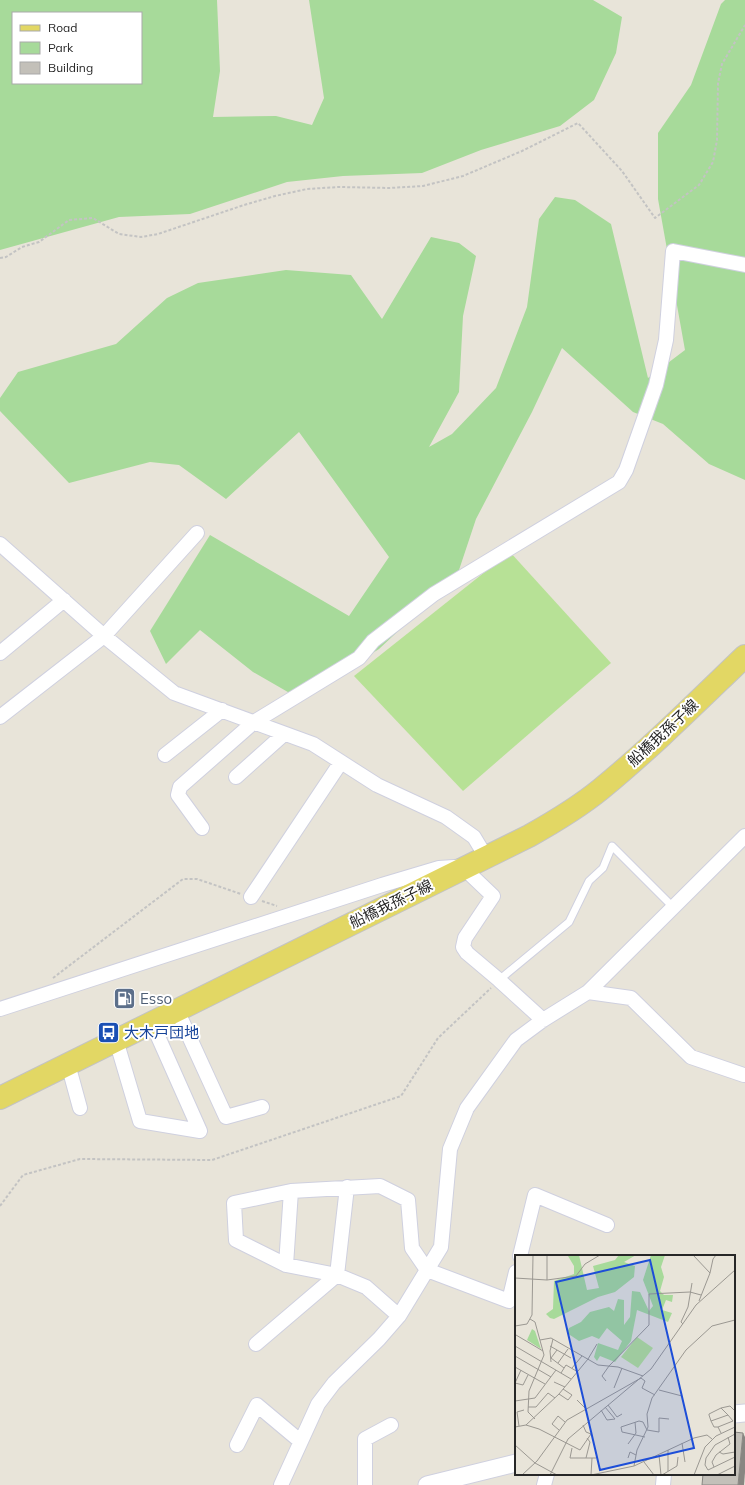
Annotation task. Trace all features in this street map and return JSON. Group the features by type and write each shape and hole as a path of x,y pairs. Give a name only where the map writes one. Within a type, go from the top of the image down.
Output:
{"main road":[{"name":"船橋我孫子線","path":"0,1098 477,862 559,819 600,790 679,719 745,656"}],"street":[{"path":"202,828 178,795 180,787 254,722 359,658 373,641 434,594 619,482 626,470 656,385 666,340 673,251 745,265"},
{"path":"3,711 104,636 197,533"},
{"path":"0,544 104,636 174,693 313,744 376,785 446,817 474,837 477,862 471,875 493,896 465,938 463,947 467,953 543,1020"},
{"path":"0,652 64,600"},
{"path":"165,755 222,710"},
{"path":"236,777 284,734"},
{"path":"251,897 341,762"},
{"path":"281,1485 318,1404 334,1383 379,1339 399,1316 441,1247 450,1149 467,1108 516,1040 543,1020 588,992 745,836"},
{"path":"2,1004 297,913 382,885 439,868 477,862"},
{"path":"588,992 631,998 691,1057 744,1075"},
{"path":"177,1010 226,1117 262,1107"},
{"path":"116,1040 140,1121 200,1131 152,1023"},
{"path":"68,1064 80,1108"},
{"path":"399,1316 366,1287 337,1275 286,1265 236,1240 234,1203 291,1191 380,1186 408,1200 412,1248 427,1270 509,1301 515,1276"},
{"path":"256,1344 337,1275 347,1188"},
{"path":"286,1265 291,1191"},
{"path":"520,1255 535,1195 607,1225"},
{"path":"237,1445 257,1404 300,1441"},
{"path":"735,1414 745,1413"},
{"path":"365,1485 365,1439 391,1425"},
{"path":"428,1485 471,1479 515,1463"},
{"path":"544,1485 546,1475"},
{"path":"663,1485 664,1475"}],"lane":[{"path":"499,980 569,922 589,881 602,868 612,846 673,907"}],"path":[{"path":"0,258 6,257 22,247 39,242 69,220 93,218 120,234 141,237 158,234 256,202 307,189 339,187 389,188 430,184 463,176 522,151 578,124 622,172 655,218 699,185 713,162 718,140 718,83 721,70 726,56 745,25"},
{"path":"53,978 183,878 197,879 297,913"}],"green space":[{"path":"0,0 217,0 220,71 213,117 276,116 312,125 324,98 309,0 593,0 622,17 616,53 594,100 560,126 481,150 422,173 343,176 287,182 190,214 119,217 0,250"},
{"path":"725,0 745,0 745,480 709,464 663,424 633,412 562,348 532,412 476,519 457,576 379,649 300,699 253,672 200,630 166,664 150,631 210,535 349,616 389,557 299,432 226,499 179,465 150,462 69,483 0,411 0,398 18,372 116,344 167,298 198,283 286,270 351,275 382,319 431,237 459,243 476,256 463,316 459,392 429,447 452,434 496,388 527,307 539,219 555,197 575,200 611,224 648,378 685,350 658,199 658,133 691,85 721,4"},
{"path":"510,552 611,663 463,791 354,676"}],"building":[{"path":"735,1432 743,1433 738,1485 702,1485 703,1475 735,1475"}],"place":[{"name":"Esso","path":"125,999"},
{"name":"大木戸団地","path":"109,1033"}]}
